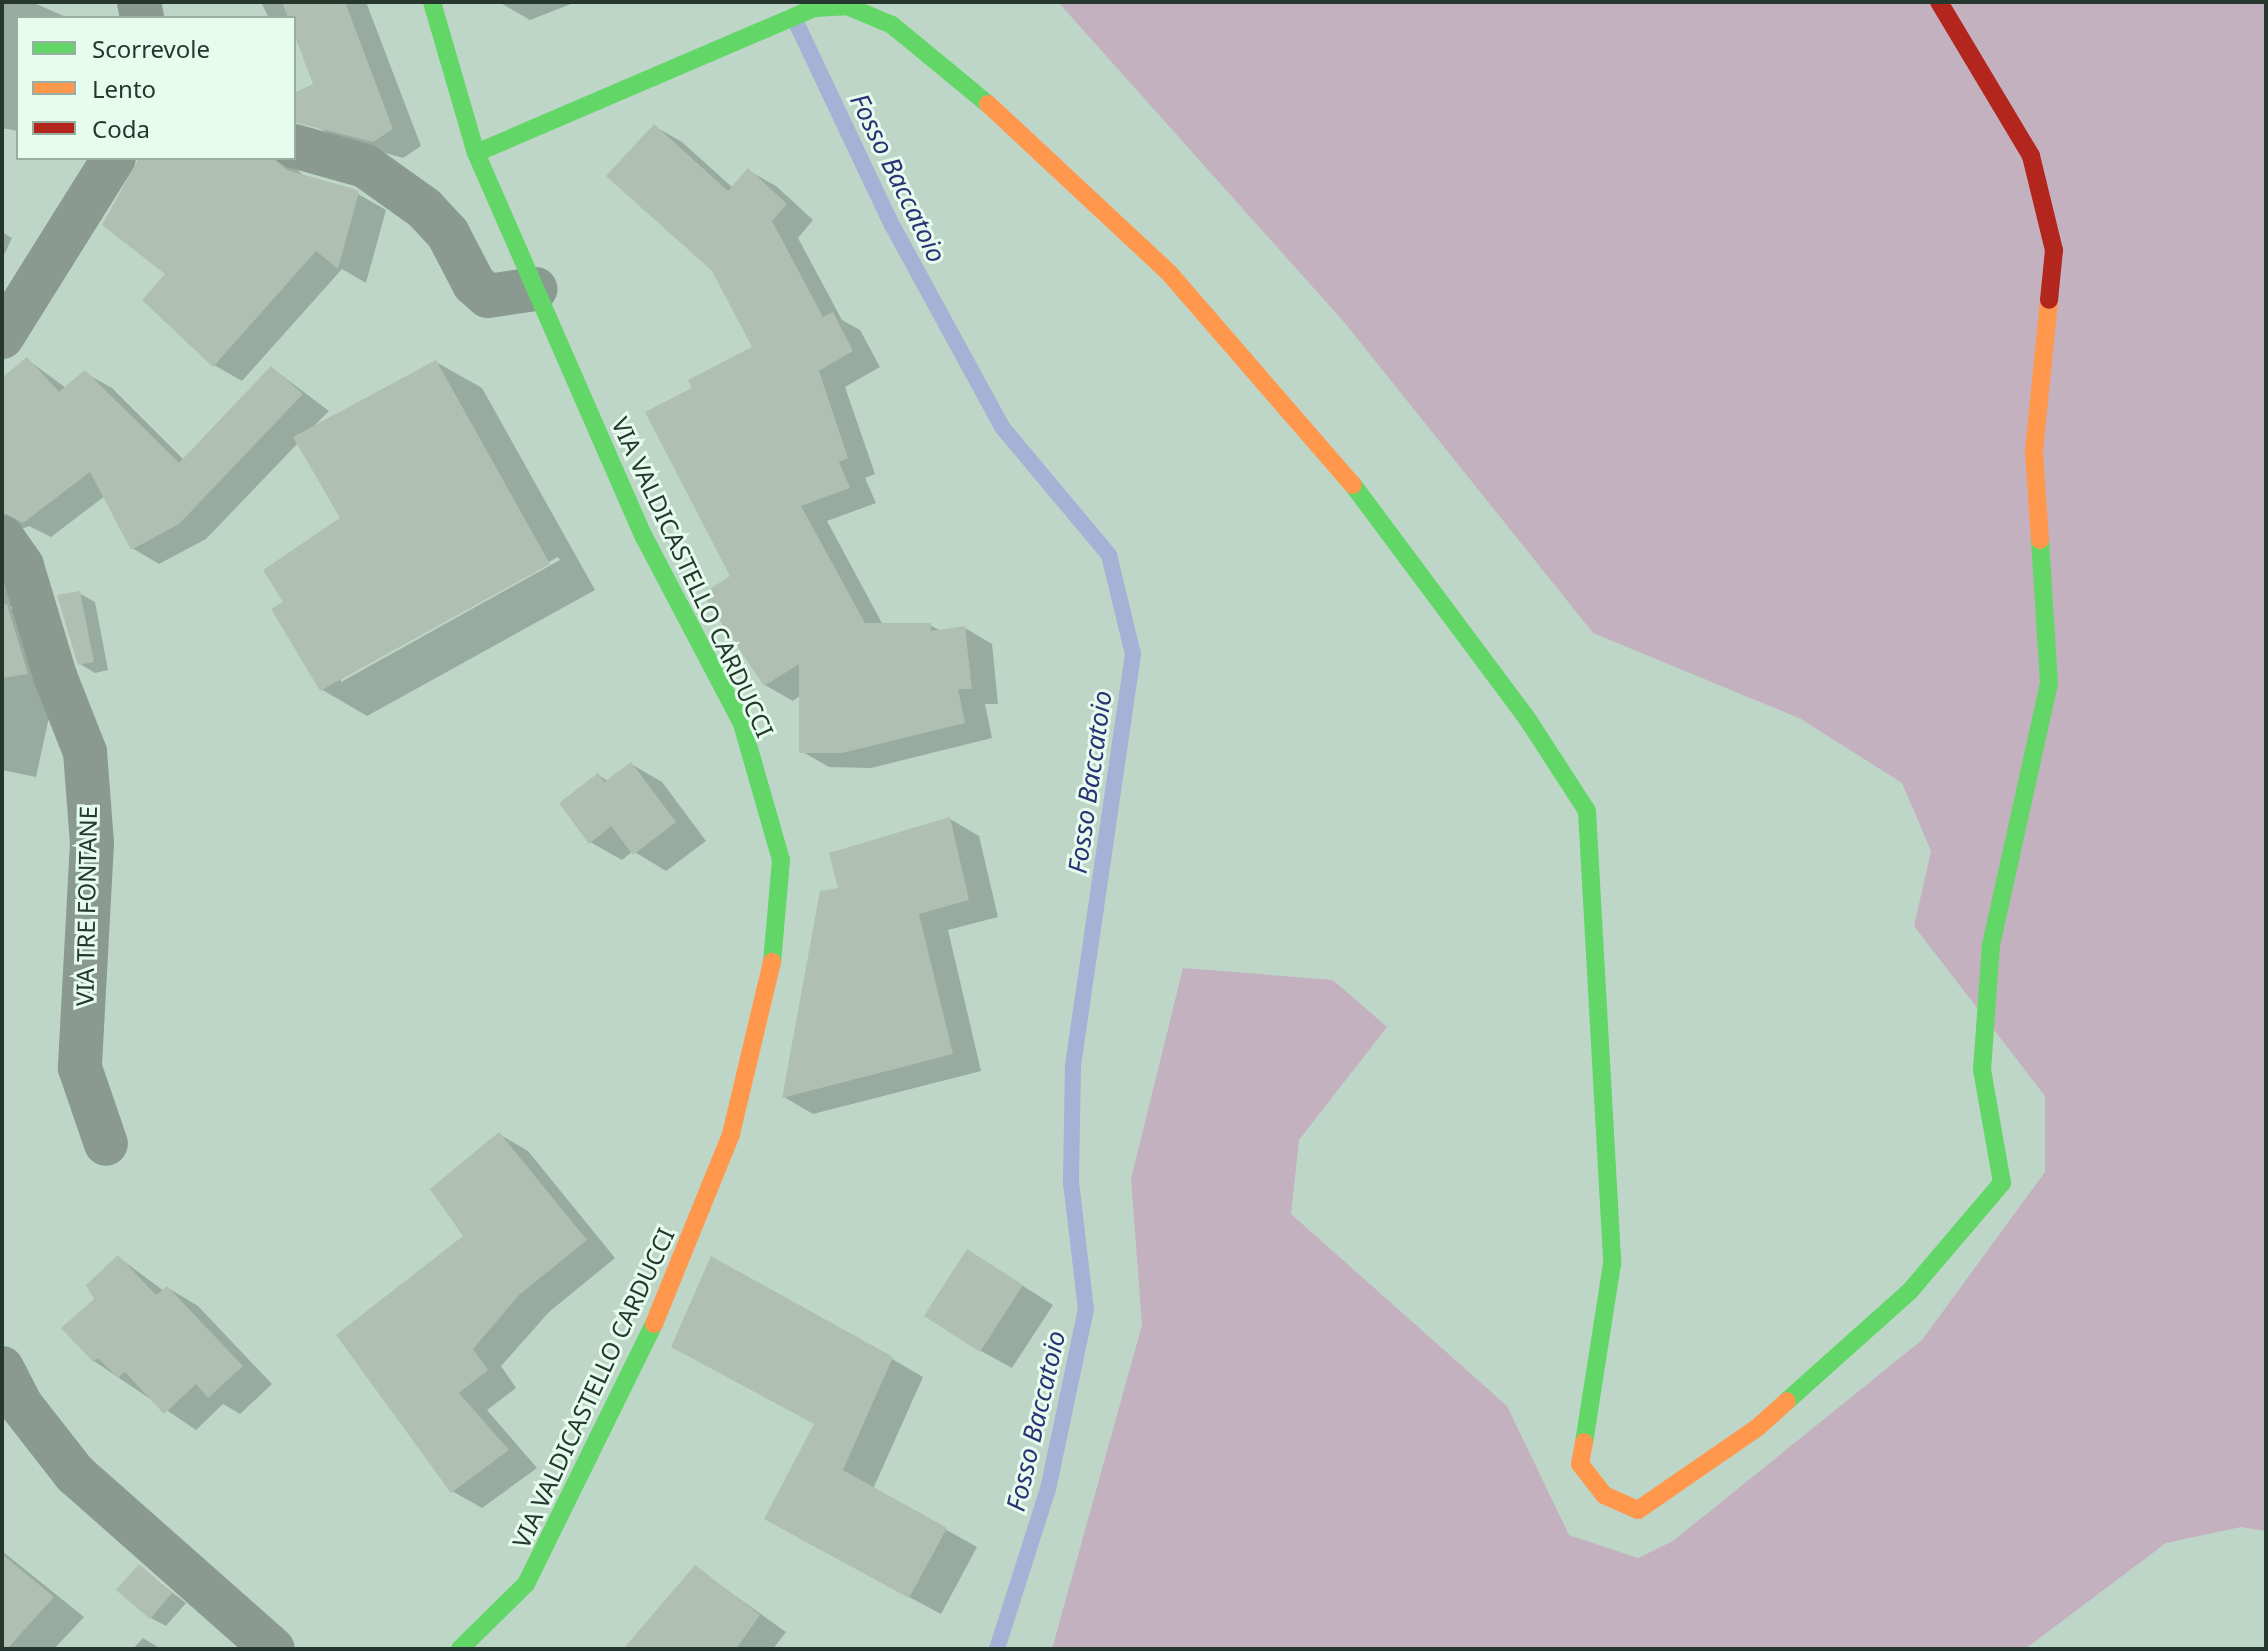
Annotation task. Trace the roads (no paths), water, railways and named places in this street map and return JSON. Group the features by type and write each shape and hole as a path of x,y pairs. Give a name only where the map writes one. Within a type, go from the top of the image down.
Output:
{"street":[{"name":"VIA VALDICASTELLO CARDUCCI","path":"432,2 476,153 644,537 742,724 781,860 779,924 759,1032 731,1134 670,1292 526,1584 464,1648"},
{"path":"476,153 769,23 814,8 847,6 892,25 1037,145 1170,274 1333,458 1528,720 1587,811 1612,1264 1580,1464 1604,1495 1638,1510 1757,1428 1910,1291 2002,1183 1982,1070 1991,945 2049,683 2034,451 2054,250 2031,156 1939,2"},
{"path":"296,147 365,166 424,208 448,234 474,284 488,296 535,289"},
{"path":"2,337 113,160"},
{"name":"VIA TRE FONTANE","path":"2,537 22,566 55,676 85,752 92,843 80,1068 106,1144"},
{"path":"2,1368 21,1405 75,1474 273,1649"}],"waterway":[{"name":"Fosso Baccatoio","path":"794,18 892,225 1002,427 1109,555 1133,654 1073,1065 1071,1182 1086,1309 1048,1489 997,1649"}]}
